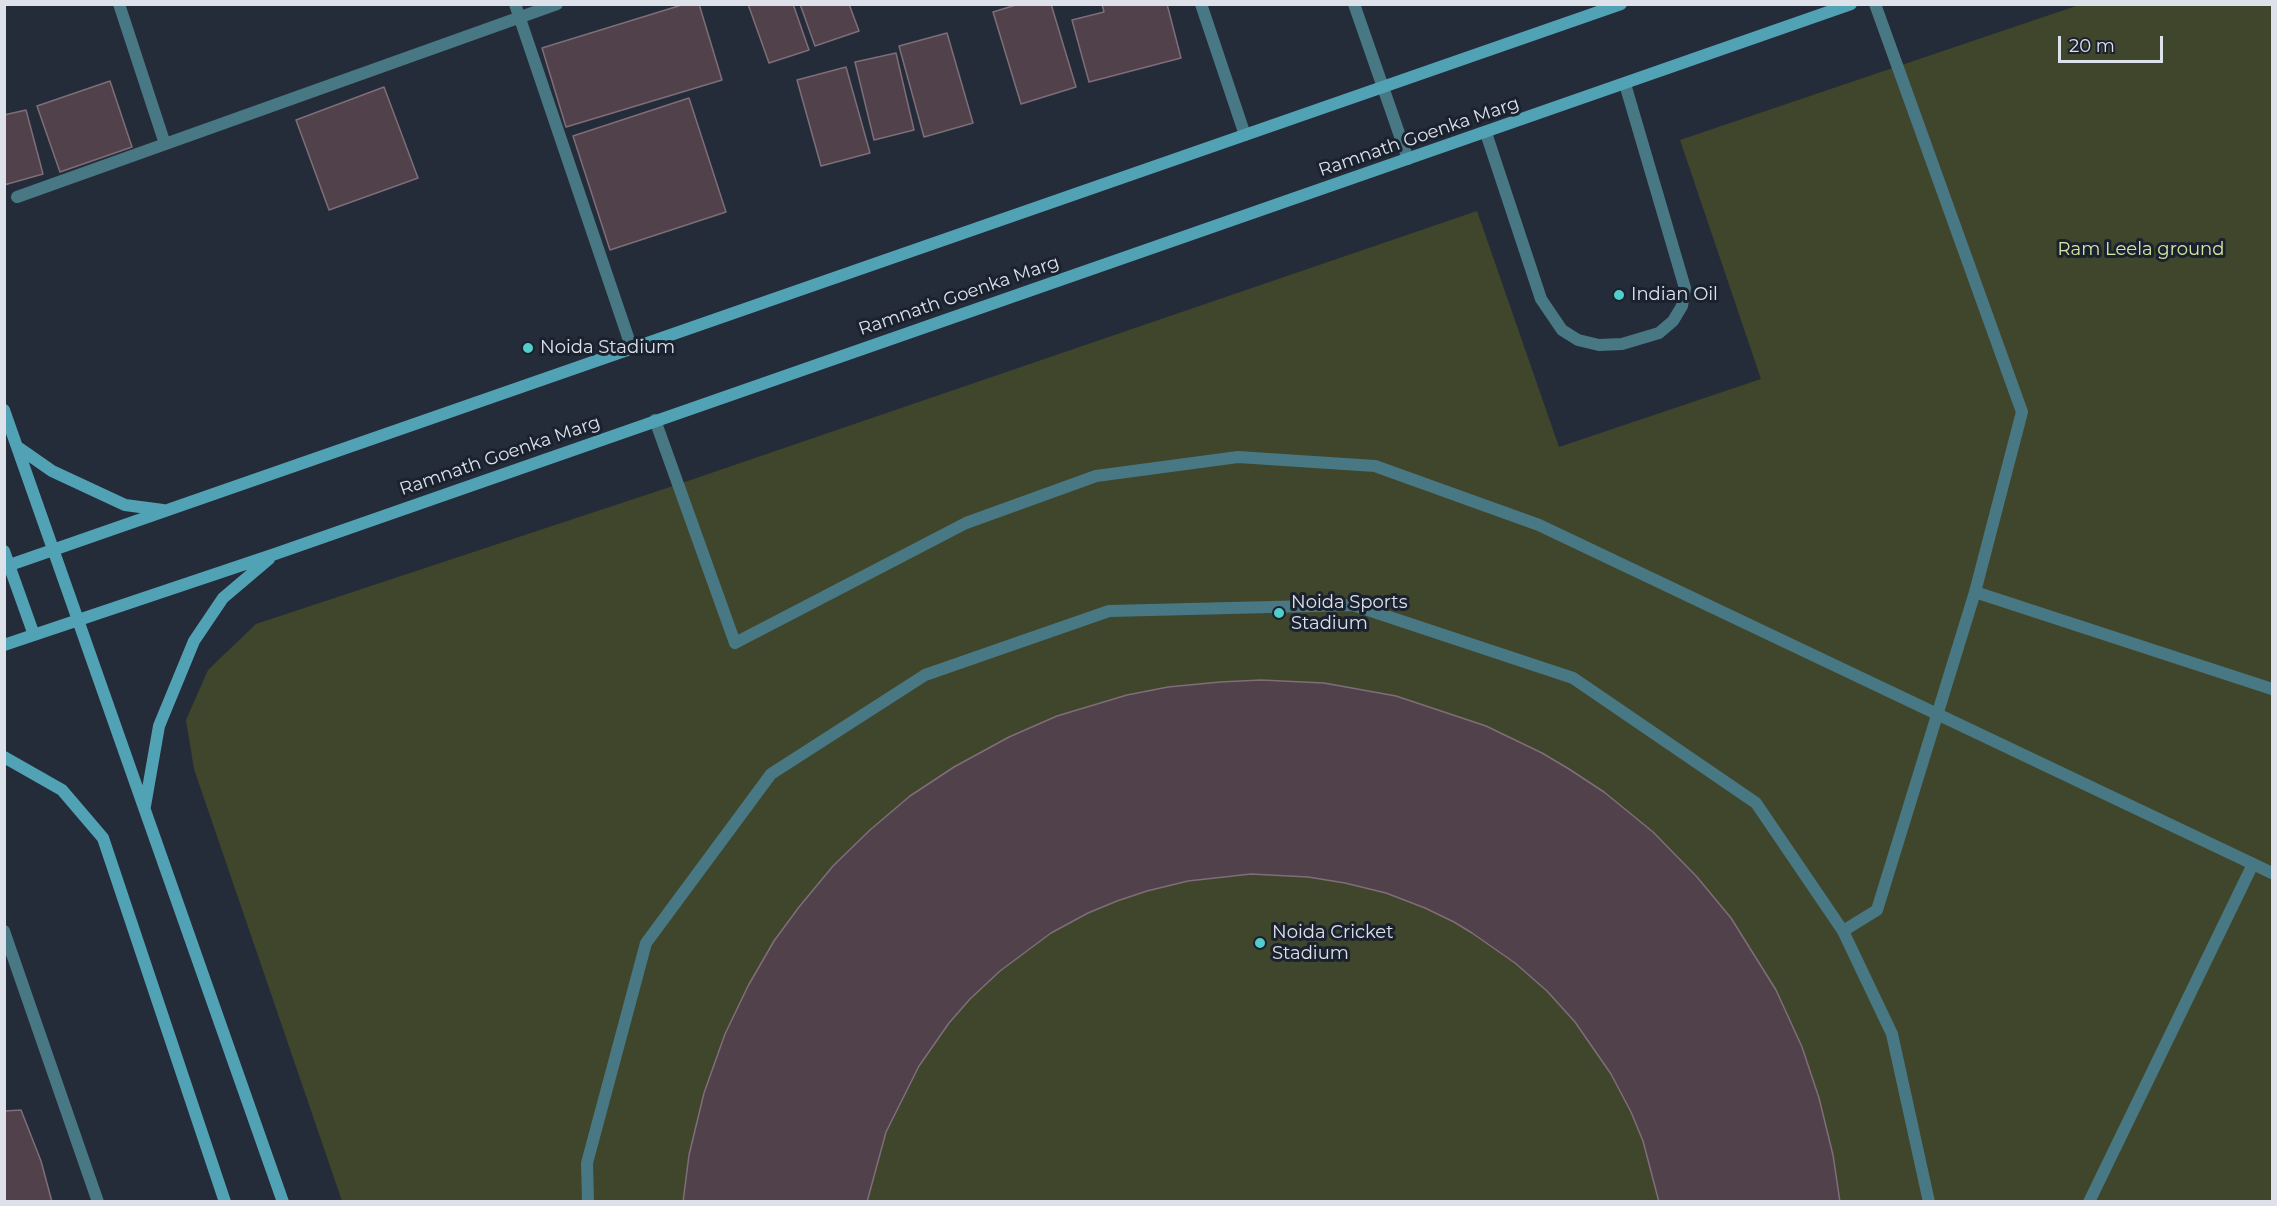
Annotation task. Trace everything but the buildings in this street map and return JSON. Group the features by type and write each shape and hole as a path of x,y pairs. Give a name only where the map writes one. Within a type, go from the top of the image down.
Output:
{"street":[{"path":"119,4 165,144"},
{"path":"515,4 632,349"},
{"path":"17,197 557,4"},
{"path":"1201,4 1245,135"},
{"path":"1354,4 1408,159"},
{"path":"7,566 1621,4"},
{"name":"Ramnath Goenka Marg","path":"4,645 275,554 1851,4"},
{"path":"1843,932 1877,910 1975,592 2022,412 1875,4"},
{"path":"1486,133 1541,299 1562,330 1578,340 1599,345 1622,344 1659,333 1673,321 1682,306 1685,288 1624,84"},
{"path":"4,410 283,1202"},
{"path":"655,420 735,643 966,523 1096,476 1238,457 1376,466 1539,525 2272,873"},
{"path":"18,447 52,471 125,506 167,510"},
{"path":"4,551 7,566 34,635"},
{"path":"145,807 159,726 194,641 223,598 275,554"},
{"path":"1975,592 2272,689"},
{"path":"588,1202 587,1163 646,943 771,774 925,675 1109,611 1353,605 1573,678 1756,803 1843,932 1892,1034 1929,1202"},
{"path":"4,757 62,790 103,838 225,1202"},
{"path":"2089,1202 2253,864"},
{"path":"4,931 98,1202"}],"green space":[{"name":"Noida Sports Stadium","path":"2079,5 2272,5 2272,1201 342,1201 194,769 186,720 208,670 256,624 679,484 1477,211 1559,447 1761,379 1680,140"}],"place":[{"name":"Indian Oil","path":"1619,295"},
{"name":"Noida Stadium","path":"528,348"},
{"name":"Noida Sports Stadium","path":"1279,613"},
{"name":"Noida Cricket Stadium","path":"1260,943"}],"park label":[{"name":"Ram Leela ground","path":"2141,250"}]}
